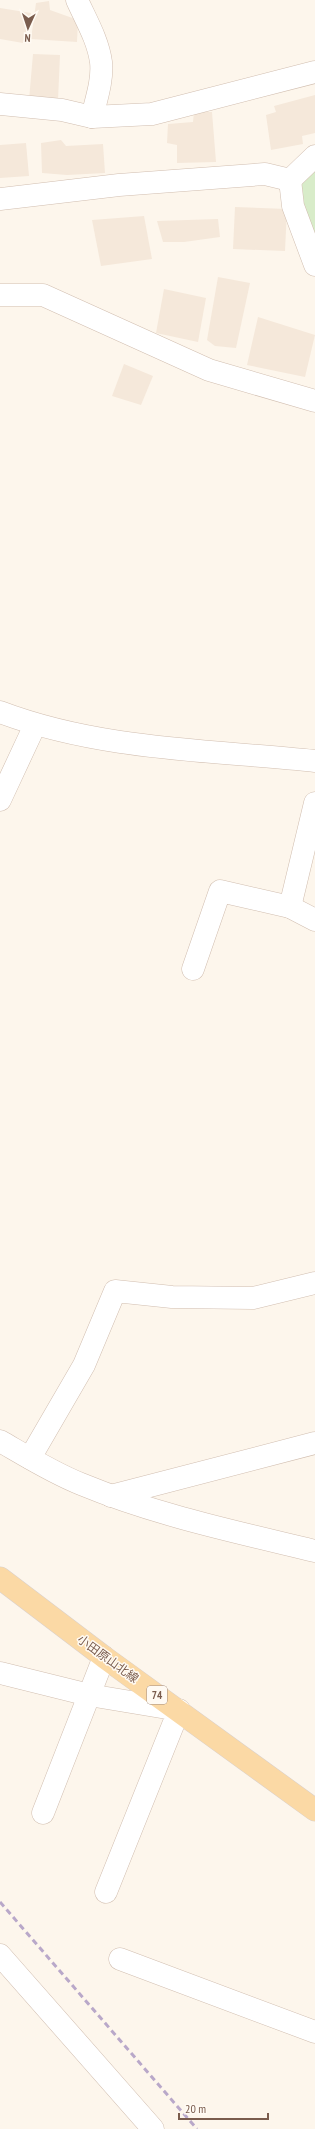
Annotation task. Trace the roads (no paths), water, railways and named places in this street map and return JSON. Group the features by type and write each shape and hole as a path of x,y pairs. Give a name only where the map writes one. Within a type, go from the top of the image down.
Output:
{"main road":[{"name":"小田原山北線","path":"0,1578 104,1657 315,1810"}],"street":[{"path":"77,0 96,42 101,63 99,89 92,117"},
{"path":"0,104 62,110 92,117 152,114 315,72"},
{"path":"290,180 315,156"},
{"path":"0,199 119,185 265,174 290,180"},
{"path":"290,180 293,206 315,266"},
{"path":"0,295 43,295 208,370 315,401"},
{"path":"0,712 34,725 137,745 315,761"},
{"path":"0,800 34,725"},
{"path":"290,907 315,802"},
{"path":"193,969 220,891 290,907 315,920"},
{"path":"30,1458 84,1365 115,1291 172,1297 253,1298 315,1283"},
{"path":"0,1441 79,1484 111,1496 213,1527 315,1551"},
{"path":"111,1496 315,1443"},
{"path":"43,1813 104,1657"},
{"path":"0,1673 89,1695 179,1710 106,1892"},
{"path":"0,1955 153,2129"},
{"path":"120,1959 315,2032"}],"railway":[{"path":"0,1902 197,2129"}]}
